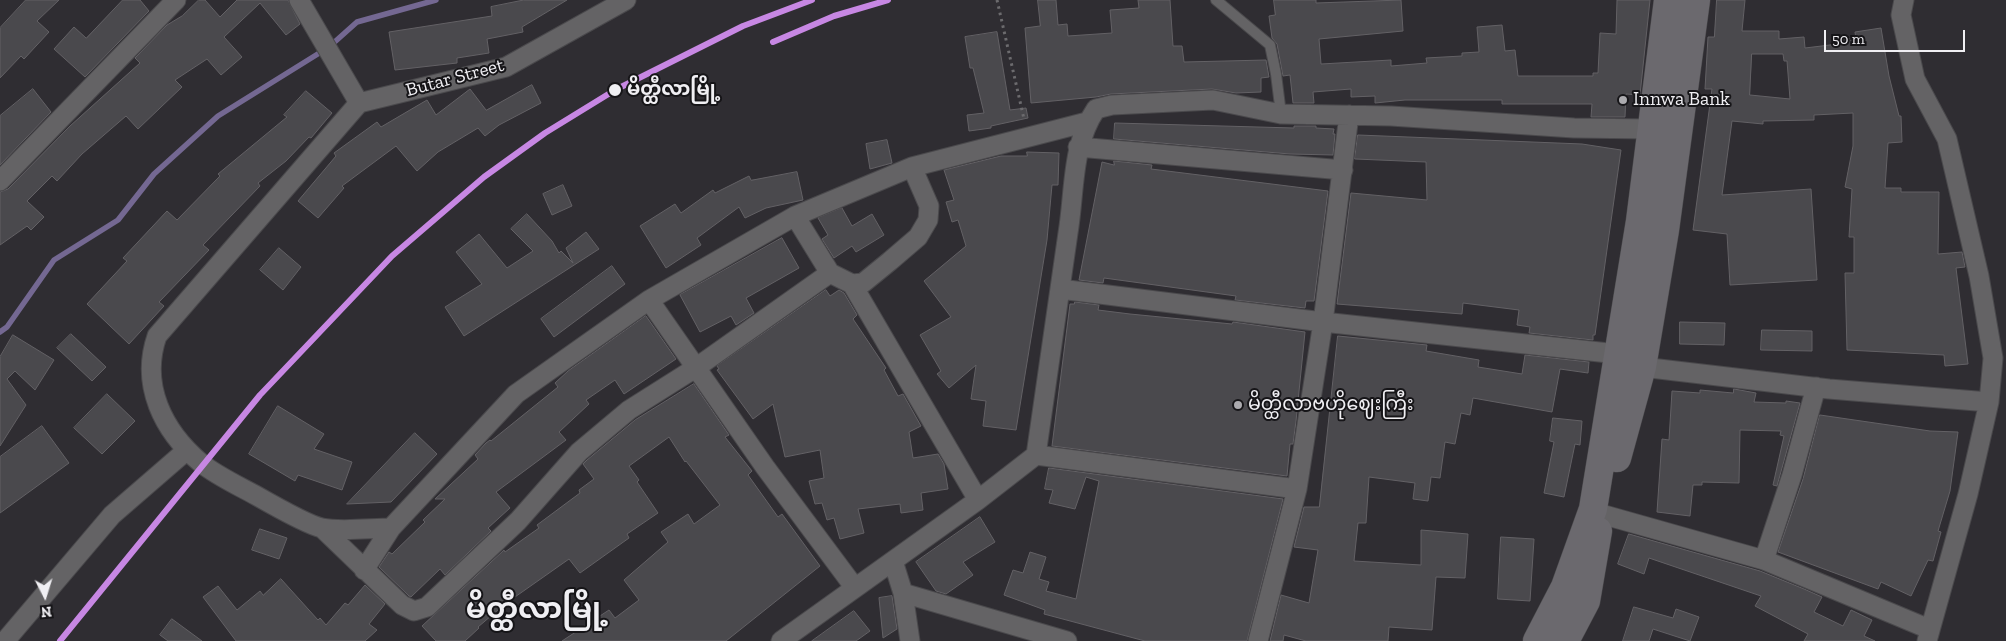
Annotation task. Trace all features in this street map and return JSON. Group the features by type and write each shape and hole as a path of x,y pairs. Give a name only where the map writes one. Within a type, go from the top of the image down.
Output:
{"highway":[{"path":"1537,641 1565,586 1593,509 1640,221 1650,129 1668,0"},
{"path":"1565,641 1586,601 1601,514 1642,367 1665,230 1696,0"}],"street":[{"path":"0,181 176,0"},
{"path":"300,0 359,103 158,336 152,351 153,393 173,435 203,464 253,494 322,528 402,605 414,611 427,607 518,521 579,452 628,410 697,367 830,273"},
{"name":"Butar Street","path":"359,103 506,67 626,0"},
{"path":"1601,514 1764,560 1928,635 1968,494 1989,402 1993,358 1979,276 1946,139 1915,79 1901,15 1904,0"},
{"path":"782,641 978,500 1036,455 1078,147 1087,122 1096,109 1112,105 1213,100 1281,114 1348,115 1574,128 1650,129"},
{"path":"1258,641 1297,489 1323,322 1343,170 1348,115"},
{"path":"364,570 391,528 516,394 649,300 795,216 912,167 1087,122"},
{"path":"1078,147 1343,170"},
{"path":"795,216 830,273 852,284 863,283 918,237 928,220 929,206 912,167"},
{"path":"852,284 978,500"},
{"path":"1060,289 1323,322 1618,354"},
{"path":"649,300 765,466 855,588"},
{"path":"1642,367 1816,387 1989,402"},
{"path":"1764,560 1792,475 1816,387"},
{"path":"5,641 112,515 187,450"},
{"path":"1036,455 1297,489"},
{"path":"322,528 391,528"},
{"path":"893,562 903,593 910,641"},
{"path":"903,593 1067,641"}],"lane":[{"path":"1216,0 1270,45 1281,114"}],"path":[{"path":"997,0 1028,137"}],"building":[{"path":"26,0 59,0 37,21 49,32 24,59 21,56 0,78 0,28"},
{"path":"123,0 140,0 149,11 85,77 54,49 74,27 86,38"},
{"path":"199,0 205,0 220,17 237,0 288,0 300,24 286,35 260,3 224,37 242,57 221,75 207,59 175,80 182,87 138,129 126,116 82,154 57,181 52,176 27,201 44,217 31,230 27,226 0,245 0,192 8,189 70,126 140,63 135,58 167,25 182,16"},
{"path":"524,0 567,0 522,27 523,32 487,39 489,53 457,58 457,63 395,70 389,32 492,16 491,7"},
{"path":"1038,0 1056,0 1058,25 1067,24 1068,36 1112,33 1110,10 1139,8 1138,0 1170,0 1173,46 1182,46 1184,62 1266,60 1269,77 1261,78 1261,92 1236,93 1212,89 1111,94 1031,103 1025,28 1040,26"},
{"path":"1274,0 1316,0 1316,3 1401,0 1403,31 1319,39 1321,64 1391,60 1391,66 1427,63 1426,58 1462,56 1462,53 1479,52 1477,27 1502,25 1505,51 1515,50 1518,76 1593,76 1593,73 1598,73 1600,33 1616,34 1617,0 1650,0 1640,95 1626,94 1625,117 1591,117 1592,104 1502,104 1502,100 1405,100 1375,103 1375,96 1351,97 1351,89 1313,92 1314,103 1293,103 1290,75 1283,76 1277,44 1272,38 1269,16 1275,15"},
{"path":"1717,0 1745,0 1742,31 1779,31 1779,39 1804,37 1805,48 1838,44 1839,38 1856,39 1855,32 1881,28 1889,76 1899,116 1901,116 1902,142 1888,143 1885,188 1901,188 1901,192 1939,192 1938,254 1962,252 1965,267 1956,268 1968,364 1945,366 1944,355 1847,350 1845,273 1854,273 1854,237 1849,237 1852,189 1845,187 1853,146 1853,113 1814,115 1814,120 1763,121 1763,124 1732,121 1722,195 1811,189 1817,280 1730,285 1727,234 1693,230 1712,89 1705,89 1708,37 1714,37","holes":["1752,54 1783,54 1784,61 1787,61 1790,99 1750,95"]},
{"path":"997,32 1010,110 1026,108 1028,118 991,126 991,128 969,131 967,115 984,113 973,68 970,68 965,37"},
{"path":"532,85 541,103 499,125 485,136 478,128 438,152 417,171 396,146 342,186 344,188 318,218 298,201 336,156 334,153 377,122 381,127 427,100 436,115 470,89 486,110"},
{"path":"33,89 51,112 0,165 0,116"},
{"path":"306,91 332,113 311,138 309,137 286,161 258,183 260,186 203,245 209,250 159,302 164,306 129,344 87,304 127,261 123,258 167,211 177,220 220,176 218,174 287,117 284,115"},
{"path":"1115,123 1294,128 1294,126 1316,126 1316,128 1334,129 1333,155 1290,154 1114,139"},
{"path":"1358,135 1582,144 1621,150 1593,340 1529,333 1530,327 1517,325 1519,310 1463,303 1462,314 1337,304 1351,193 1427,200 1426,162 1355,159"},
{"path":"887,140 892,163 870,169 866,144"},
{"path":"1027,152 1059,153 1058,185 1052,185 1047,240 1016,430 983,426 986,401 971,399 976,365 949,388 937,374 941,371 920,335 951,317 924,281 966,246 958,220 952,222 946,202 954,200 944,170 1001,156 1027,156"},
{"path":"1114,161 1152,165 1151,169 1328,191 1314,301 1306,301 1305,308 1235,300 1236,296 1104,278 1103,283 1079,280 1102,162 1114,165"},
{"path":"797,172 803,200 766,208 745,218 739,207 697,238 701,245 666,268 640,226 675,204 681,213 713,190 715,193 749,176 751,180"},
{"path":"563,185 572,206 552,215 543,194"},
{"path":"842,208 852,226 872,214 884,235 856,252 852,246 834,258 822,239 828,235 818,218"},
{"path":"527,214 552,241 559,253 561,251 573,263 566,248 586,232 599,249 464,336 445,307 482,284 456,252 479,234 507,268 533,251 511,229"},
{"path":"782,238 799,268 746,298 754,313 736,325 731,316 700,332 680,295"},
{"path":"279,248 301,267 283,290 260,270"},
{"path":"612,266 625,284 554,337 541,319"},
{"path":"826,290 830,296 839,290 844,293 857,315 853,319 886,368 884,370 898,396 903,394 921,426 909,432 913,458 938,454 944,464 948,489 921,493 923,510 901,513 900,504 858,509 864,533 840,539 834,518 827,520 822,503 815,504 809,481 824,478 820,450 785,457 773,404 753,419 717,370 719,369 717,366"},
{"path":"1075,302 1099,305 1098,310 1232,324 1233,322 1305,332 1296,421 1293,444 1290,444 1287,476 1052,446 1070,304"},
{"path":"646,316 676,359 624,394 615,380 586,400 589,404 559,432 566,440 496,492 510,508 488,528 491,531 445,575 440,569 411,597 409,596 379,567 389,552 392,554 425,522 423,520 445,499 435,499 478,459 475,455 486,443 558,387 555,383 568,371"},
{"path":"1680,322 1725,323 1724,345 1680,344"},
{"path":"1762,330 1812,331 1812,351 1761,350"},
{"path":"71,334 106,367 92,381 57,348"},
{"path":"13,335 54,360 35,390 15,371 7,379 26,405 0,446 0,357"},
{"path":"1338,336 1427,345 1426,351 1479,360 1478,367 1522,374 1525,355 1589,362 1588,373 1560,369 1552,412 1473,398 1470,415 1461,413 1455,444 1445,442 1440,478 1431,477 1428,501 1413,499 1415,483 1369,477 1366,523 1358,523 1354,561 1421,565 1421,530 1468,534 1465,578 1436,577 1432,630 1389,627 1388,641 1306,641 1284,635 1283,641 1270,641 1281,595 1309,603 1318,550 1294,547 1304,507 1319,507"},
{"path":"694,384 729,435 725,437 752,471 748,475 778,517 782,514 820,566 726,641 562,641 609,610 615,618 639,600 624,580 668,542 661,532 688,514 694,524 720,505 685,462 669,437 629,466 639,480 637,482 658,513 627,534 629,538 580,573 569,559 505,604 465,641 436,641 422,626 504,550 505,552 539,528 537,525 580,493 579,490 594,479 583,464 587,460 635,420"},
{"path":"1734,389 1756,393 1754,402 1786,403 1786,401 1800,403 1777,486 1773,485 1784,436 1780,435 1781,431 1740,430 1739,483 1702,482 1702,485 1693,485 1690,516 1657,512 1662,439 1669,440 1672,391 1700,393 1700,390 1733,393"},
{"path":"107,394 135,421 102,454 74,428"},
{"path":"278,406 324,434 314,449 352,462 342,490 298,475 295,481 249,454"},
{"path":"1820,415 1930,431 1958,432 1950,491 1938,531 1941,532 1933,561 1928,560 1911,596 1881,582 1878,589 1778,552 1803,479"},
{"path":"1553,418 1582,421 1580,445 1575,444 1564,497 1544,493 1554,442 1550,441"},
{"path":"42,426 69,463 0,513 0,457"},
{"path":"415,433 437,454 391,502 347,504"},
{"path":"1049,468 1283,499 1247,641 1145,641 1044,614 1045,610 1004,595 1013,570 1023,573 1030,552 1046,557 1039,579 1049,582 1046,591 1076,599 1099,481 1086,477 1075,509 1049,503 1053,490 1045,489"},
{"path":"980,517 995,542 963,562 973,575 946,594 936,591 916,562"},
{"path":"260,529 287,538 279,559 252,550"},
{"path":"1629,534 1760,571 1804,589 1822,597 1814,612 1843,626 1851,610 1872,620 1864,636 1875,641 1804,641 1808,634 1755,606 1761,596 1649,558 1644,574 1618,564"},
{"path":"1501,537 1534,539 1530,601 1498,599"},
{"path":"281,579 318,620 320,618 326,625 345,603 348,605 365,585 385,604 369,624 377,630 365,641 236,641 203,597 218,586 237,610 260,591 263,595"},
{"path":"892,596 897,629 883,638 879,598"},
{"path":"1634,607 1673,618 1676,609 1699,617 1690,641 1653,629 1649,641 1623,641"},
{"path":"854,611 870,631 856,641 812,641"},
{"path":"172,619 202,641 168,641 160,635"}],"waterway":[{"path":"0,332 7,327 54,260 118,220 154,174 218,116 329,47 357,22 436,0"}],"transit line":[{"path":"60,641 260,395 392,256 484,177 545,133 615,90 743,26 812,0"},
{"path":"773,42 834,16 888,0"}],"place":[{"name":"မိတ္ထီလာမြို့","path":"615,90"},
{"name":"Innwa Bank","path":"1623,100"},
{"name":"မိတ္ထီလာဗဟိုဈေးကြီး","path":"1238,405"}],"district":[{"name":"မိတ္ထီလာမြို့","path":"537,610"}]}
